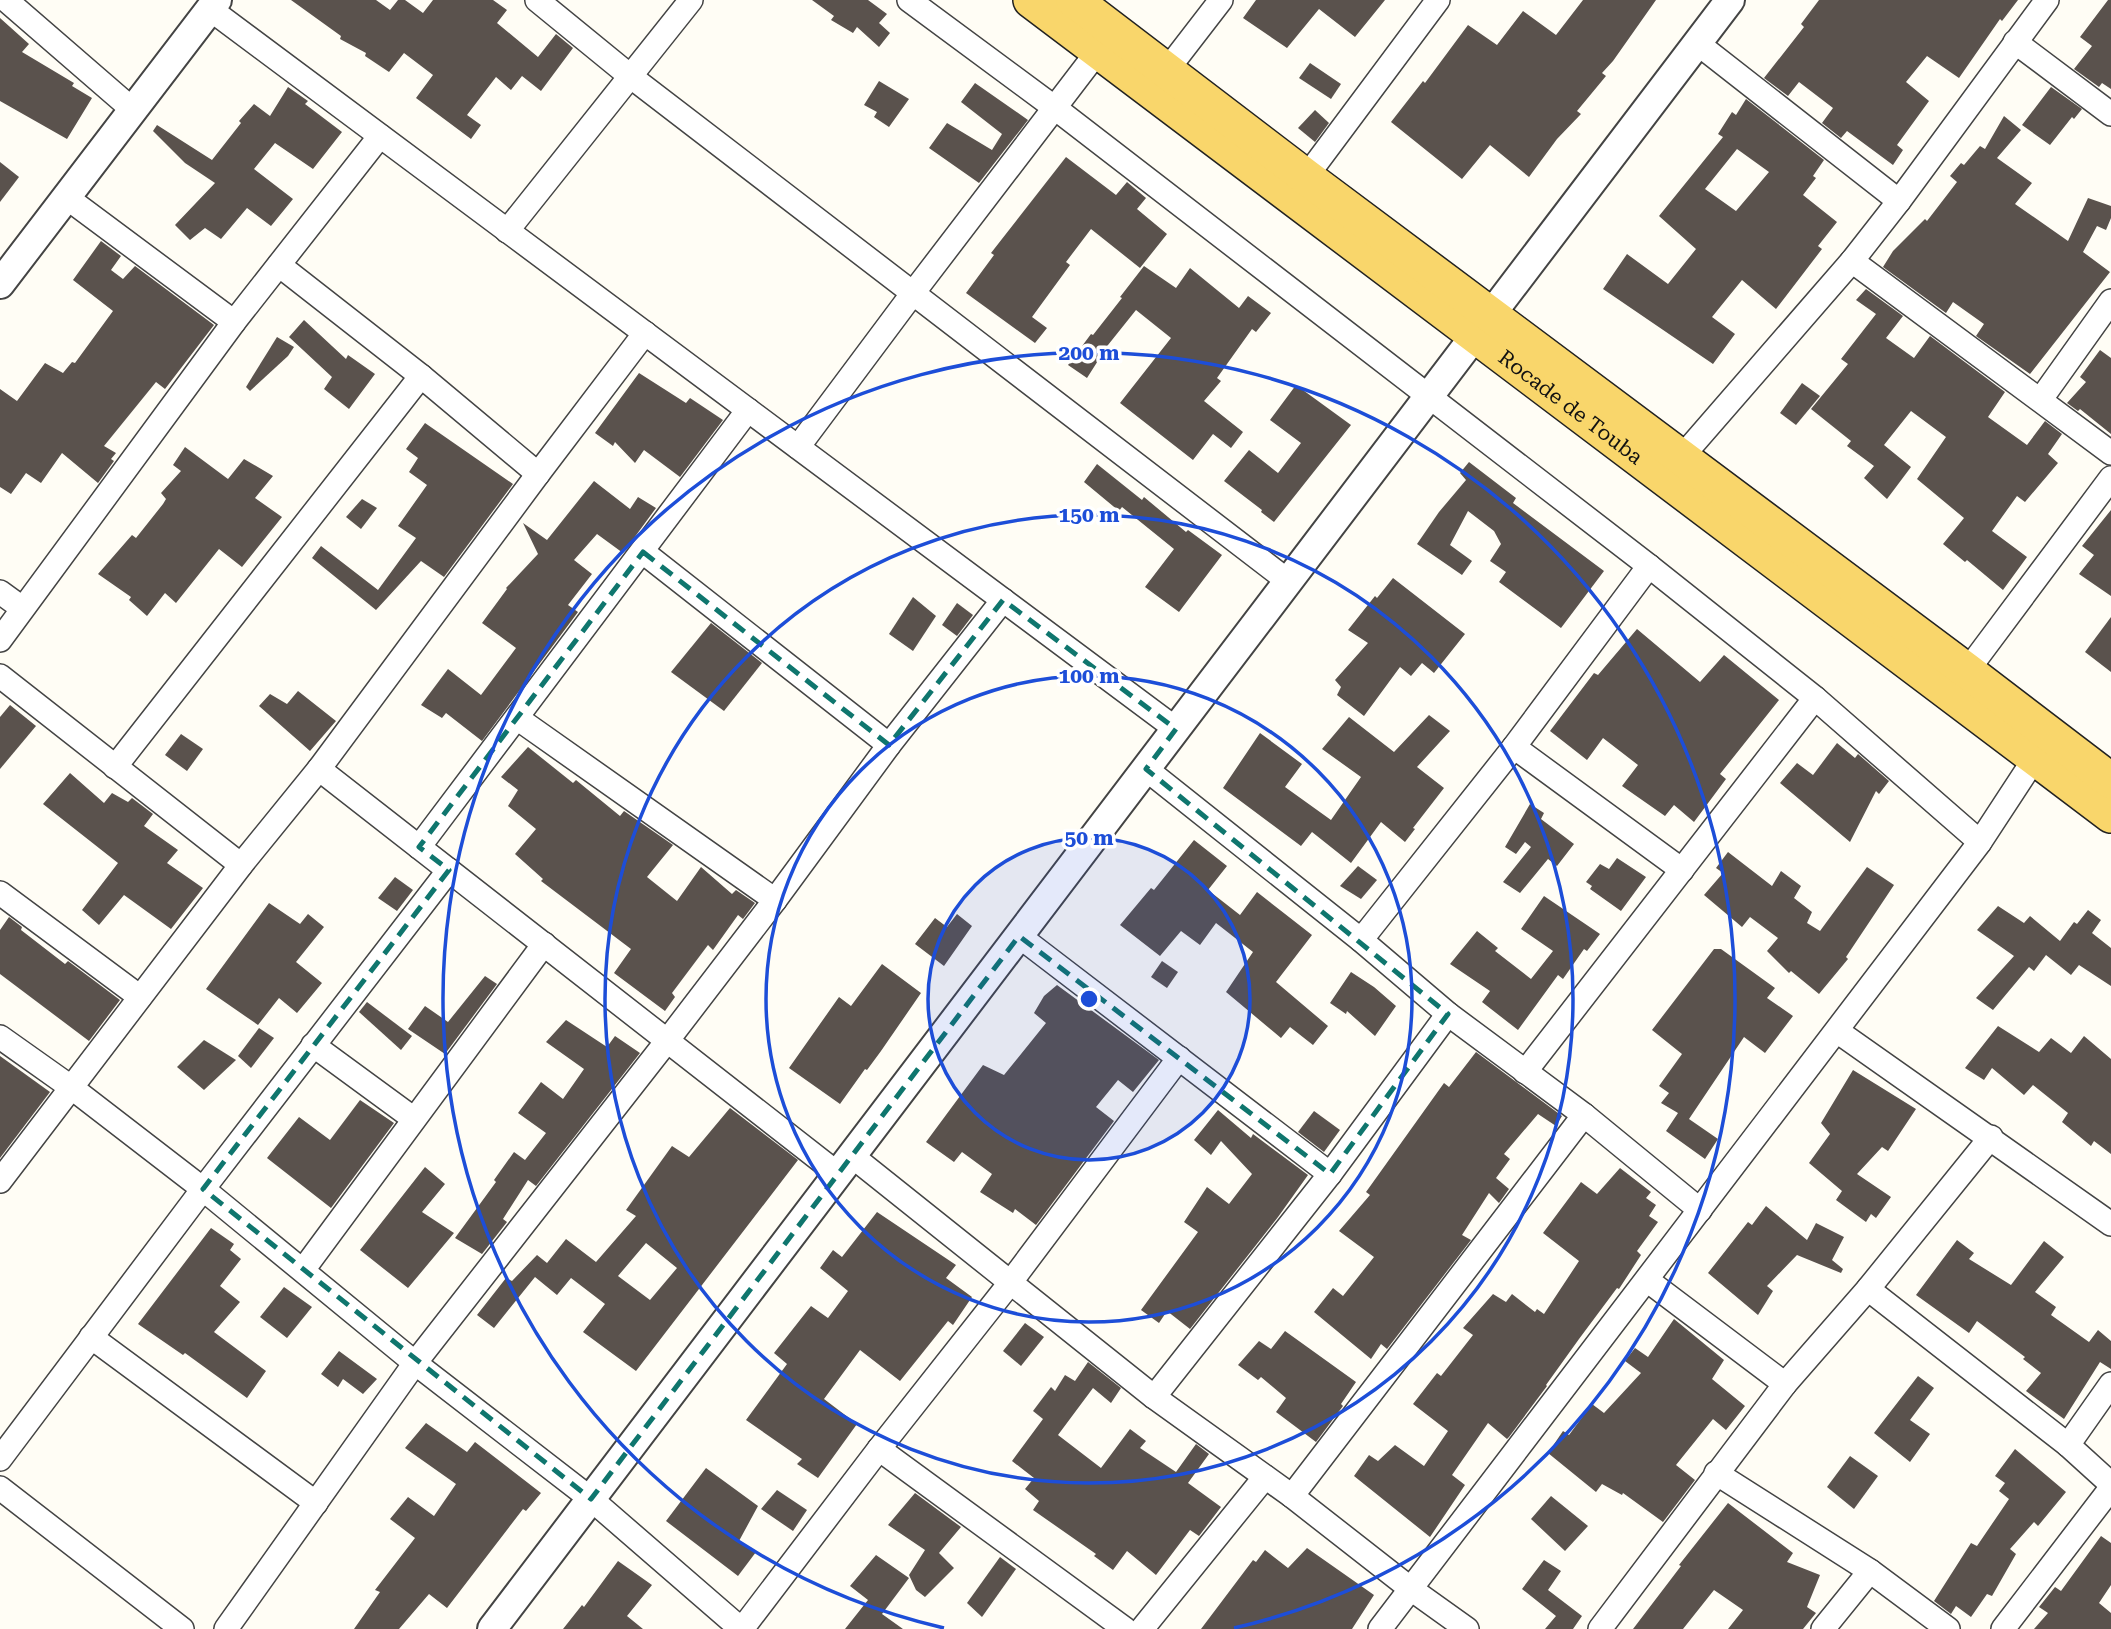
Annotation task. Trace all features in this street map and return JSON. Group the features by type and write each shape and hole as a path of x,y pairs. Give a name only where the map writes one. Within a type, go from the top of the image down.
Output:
{"main road":[{"name":"Rocade de Touba","path":"1031,0 1098,51 1482,325 1672,469 2035,758 2106,788"},
{"name":"Rocade de Touba","path":"1073,0 1306,177 1482,325"},
{"name":"Rocade de Touba","path":"1672,469 1967,671 2106,788"}],"street":[{"path":"6,0 133,110"},
{"path":"537,0 630,76 1288,581"},
{"path":"507,231 691,0"},
{"path":"909,0 1055,108 1649,566 1815,698 1980,842"},
{"path":"1167,70 1221,0"},
{"path":"1306,177 1438,0"},
{"path":"492,1629 1730,0"},
{"path":"1672,469 1852,261 2047,0"},
{"path":"0,284 213,4 380,136 1176,729"},
{"path":"2015,42 2111,114"},
{"path":"1697,43 1899,201"},
{"path":"799,447 1098,51"},
{"path":"0,640 234,322 380,136"},
{"path":"66,197 234,322"},
{"path":"1852,261 2111,453"},
{"path":"279,265 421,376 538,474"},
{"path":"2041,399 2111,301"},
{"path":"0,1181 241,865 319,769 645,333"},
{"path":"115,766 421,376"},
{"path":"419,847 748,410"},
{"path":"1967,671 2111,478"},
{"path":"643,552 889,745"},
{"path":"1361,940 1514,747 1649,566"},
{"path":"0,592 22,608"},
{"path":"226,1629 415,1363 667,1041 889,745 1003,600"},
{"path":"0,676 241,865"},
{"path":"1525,1072 1815,698"},
{"path":"517,718 775,900"},
{"path":"1514,747 1682,870"},
{"path":"1380,1629 1980,842 2035,758"},
{"path":"319,769 667,1041 1010,1283 1154,1397 1292,1496 1467,1629"},
{"path":"1146,769 1361,940 1448,1014 1584,1115 1700,1209"},
{"path":"0,1459 202,1189 449,870"},
{"path":"0,893 140,997"},
{"path":"1019,936 1330,1174"},
{"path":"303,1270 544,944"},
{"path":"1154,1397 1330,1174 1448,1014"},
{"path":"1837,1031 2111,1224"},
{"path":"0,1037 72,1088 202,1189 415,1363 591,1499 742,1629 1010,1283 1179,1058"},
{"path":"313,1045 414,1119"},
{"path":"1292,1496 1584,1115"},
{"path":"1600,1629 1784,1384 1868,1289 1991,1137"},
{"path":"1647,1279 1784,1384"},
{"path":"1868,1289 2068,1445 2111,1486 2003,1629"},
{"path":"91,1337 316,1503"},
{"path":"2068,1445 2111,1384"},
{"path":"879,1449 1125,1629"},
{"path":"1716,1473 1870,1571 1948,1629"},
{"path":"1142,1629 1265,1477"},
{"path":"0,1488 182,1629"},
{"path":"1823,1629 1870,1571"}],"highlighted area":[{"path":"643,552 889,745 1003,600 1176,729 1146,769 1448,1014 1330,1174 1019,936 591,1499 203,1189 449,870 419,847"}],"building":[{"path":"291,0 376,0 390,10 398,0 405,0 423,13 433,0 493,0 507,10 497,23 538,57 556,34 573,48 541,91 522,76 511,90 496,77 467,115 481,125 471,139 416,98 433,75 404,53 389,72 365,56 366,53 340,39 341,36"},
{"path":"812,0 868,0 887,14 879,23 890,33 879,47 857,27 853,33 831,20 834,16"},
{"path":"1256,0 1385,0 1355,37 1319,9 1287,48 1243,18"},
{"path":"1583,0 1656,0 1602,73 1606,76 1577,111 1581,114 1557,139 1529,177 1490,145 1462,179 1391,122 1423,81 1425,83 1468,25 1497,45 1523,11 1556,35"},
{"path":"1819,0 2018,0 2002,21 2000,19 1959,78 1927,56 1906,82 1929,101 1897,145 1903,150 1893,165 1847,131 1841,138 1822,123 1833,108 1799,82 1788,96 1764,78 1804,27 1801,24"},
{"path":"2108,0 2111,0 2111,89 2102,83 2099,87 2074,69 2092,46 2080,37"},
{"path":"0,18 29,44 22,52 74,83 72,86 92,98 67,139 0,101"},
{"path":"1310,63 1341,84 1331,99 1299,78"},
{"path":"879,81 909,99 889,127 874,117 877,112 864,105"},
{"path":"975,83 1028,120 979,183 929,148 947,123 992,150 1002,134 961,102"},
{"path":"288,87 308,101 305,104 342,132 313,169 275,143 254,169 293,199 271,226 247,208 221,239 205,228 190,240 175,225 215,183 185,163 153,131 157,125 212,160 254,104 270,116"},
{"path":"2051,87 2082,109 2074,119 2072,117 2050,145 2022,125"},
{"path":"1746,99 1824,160 1813,176 1816,178 1803,195 1837,222 1818,246 1822,249 1776,309 1742,280 1712,317 1735,334 1713,364 1603,289 1627,254 1668,284 1696,249 1659,216 1723,137 1718,134 1732,112 1736,115","holes":["1737,149 1769,172 1736,211 1705,189"]},
{"path":"1315,110 1329,123 1315,142 1298,128"},
{"path":"2004,116 2021,130 1997,158 2032,183 2015,204 2068,241 2088,198 2111,206 2111,218 2106,230 2097,226 2083,252 2110,272 2030,374 1976,336 1984,324 1953,302 1946,313 1883,267 1893,251 1925,219 1927,221 1957,182 1950,176 1961,163 1964,165 1980,146 1985,149"},
{"path":"1066,157 1116,195 1127,182 1146,198 1137,209 1167,234 1140,268 1091,229 1066,262 1070,265 1032,317 1047,328 1035,343 966,293 994,255 991,253"},
{"path":"0,162 19,177 0,202"},
{"path":"101,241 121,256 111,270 123,279 135,266 214,325 165,389 156,382 104,446 116,453 111,459 114,461 98,483 62,453 41,483 26,473 11,494 0,487 0,389 17,401 45,363 63,373 72,362 75,363 113,311 73,280"},
{"path":"1144,266 1176,288 1190,268 1239,308 1248,296 1271,313 1256,332 1252,329 1217,378 1221,381 1204,401 1243,432 1231,448 1213,434 1193,460 1120,403 1171,338 1136,310 1108,345 1087,378 1068,365"},
{"path":"1866,289 1903,316 1886,338 1914,358 1930,336 2005,392 1988,417 2027,445 2045,421 2062,434 2048,454 2058,463 2025,502 2017,496 1992,531 2027,557 2003,590 1943,544 1964,518 1917,479 1946,437 1911,411 1884,445 1911,467 1887,499 1864,478 1874,466 1847,446 1851,441 1811,409 1848,364 1841,359 1876,314 1856,300"},
{"path":"304,320 346,359 348,355 375,374 349,409 324,389 332,377 289,337"},
{"path":"277,337 294,347 288,356 250,391 246,387"},
{"path":"2100,350 2111,358 2111,434 2080,409 2078,411 2067,403 2086,382 2080,377"},
{"path":"639,373 686,403 690,398 723,420 680,477 644,450 635,463 615,442 613,446 595,433"},
{"path":"1802,383 1820,396 1796,425 1780,413"},
{"path":"1296,385 1351,425 1274,522 1224,481 1249,450 1278,473 1301,443 1270,420"},
{"path":"425,423 513,484 444,577 421,561 376,610 312,558 321,546 378,590 416,538 398,526 427,485 409,472 418,458 406,449"},
{"path":"185,447 228,479 244,459 273,476 255,498 282,517 242,567 219,549 176,603 165,593 147,616 129,600 131,597 98,574 132,535 136,538 163,504 166,499 161,493 181,471 173,465"},
{"path":"1469,462 1516,498 1513,503 1604,571 1561,628 1499,582 1506,572 1490,561 1501,544 1494,531 1468,511 1450,545 1472,561 1462,575 1417,544 1466,480 1460,473"},
{"path":"1097,464 1142,500 1144,497 1186,532 1188,530 1222,555 1179,612 1145,587 1174,549 1122,507 1119,511 1084,482"},
{"path":"594,481 630,509 638,497 656,508 623,553 597,534 574,560 592,574 568,605 578,612 482,741 446,713 442,718 421,705 448,669 481,695 516,648 482,623 506,588 538,554 523,523 547,540"},
{"path":"362,499 377,508 361,529 346,517"},
{"path":"2111,510 2111,596 2079,574 2094,555 2082,546"},
{"path":"1393,578 1465,634 1434,673 1422,663 1411,676 1400,667 1364,716 1337,695 1341,687 1335,680 1368,643 1348,630"},
{"path":"913,597 936,616 913,651 889,634"},
{"path":"957,603 973,615 957,636 942,625"},
{"path":"2111,617 2111,672 2085,652"},
{"path":"711,623 762,663 724,711 671,672"},
{"path":"1637,629 1700,682 1724,655 1779,700 1720,774 1726,779 1694,822 1674,805 1665,816 1622,786 1638,765 1603,738 1587,760 1550,731 1594,673 1598,675"},
{"path":"298,691 336,721 310,751 259,706 270,694 287,704"},
{"path":"10,705 36,726 0,769 0,717"},
{"path":"1429,715 1450,731 1417,767 1444,788 1405,842 1381,822 1351,863 1312,832 1301,846 1223,788 1260,733 1302,764 1285,787 1331,820 1361,777 1322,749 1349,717 1394,752"},
{"path":"181,734 203,749 187,771 165,755"},
{"path":"1837,743 1855,758 1858,754 1889,781 1879,794 1876,791 1850,842 1780,783 1797,763 1813,775"},
{"path":"528,747 573,783 576,780 620,816 624,811 673,845 647,877 677,901 701,867 732,894 736,890 755,903 743,919 738,915 713,950 708,945 672,993 675,997 665,1011 614,973 631,949 541,881 543,879 515,854 536,829 508,806 518,790 501,777"},
{"path":"70,773 104,803 112,793 128,802 132,798 153,814 144,826 178,850 167,863 203,888 171,929 124,895 99,925 82,910 118,863 43,804"},
{"path":"1530,804 1544,813 1541,819 1574,844 1557,866 1548,859 1520,893 1503,882 1531,847 1525,842 1516,854 1505,847"},
{"path":"1194,840 1227,866 1208,890 1240,915 1257,892 1312,935 1276,982 1328,1026 1313,1045 1290,1027 1281,1038 1226,992 1253,952 1216,923 1200,945 1181,931 1160,956 1120,925 1151,888 1154,890"},
{"path":"1728,852 1772,886 1781,871 1801,886 1794,898 1812,912 1807,923 1820,931 1867,867 1894,885 1846,957 1848,959 1819,994 1791,971 1789,973 1767,951 1778,938 1750,917 1742,927 1704,895 1723,873 1716,868"},
{"path":"1617,858 1646,877 1621,911 1590,889 1592,886 1586,882 1600,864 1609,869"},
{"path":"1358,866 1377,880 1361,899 1340,886"},
{"path":"395,877 413,890 397,911 378,898"},
{"path":"1544,896 1600,934 1587,951 1584,949 1563,979 1558,975 1518,1030 1482,1002 1490,991 1450,964 1477,931 1498,948 1495,951 1531,979 1553,951 1521,929"},
{"path":"269,903 300,924 308,914 324,927 296,962 322,983 297,1013 279,998 258,1025 206,989"},
{"path":"1998,906 2024,923 2030,916 2060,941 2074,922 2077,924 2088,910 2101,920 2092,933 2111,948 2111,986 2079,965 2071,975 2046,955 2034,971 2029,967 1993,1010 1976,998 2014,956 1977,930"},
{"path":"957,914 972,926 944,966 915,944 935,918 947,927"},
{"path":"9,917 22,927 21,930 65,964 68,961 120,1000 89,1041 0,974 0,930"},
{"path":"1714,949 1721,949 1775,988 1767,998 1793,1016 1765,1053 1744,1037 1689,1119 1718,1139 1705,1159 1666,1131 1678,1113 1661,1103 1669,1093 1659,1086 1682,1054 1652,1030"},
{"path":"1162,961 1178,972 1167,988 1151,977"},
{"path":"882,964 921,993 840,1104 789,1068 839,997 851,1006"},
{"path":"1351,972 1396,1006 1375,1036 1347,1011 1346,1014 1330,1003"},
{"path":"485,976 497,984 445,1054 408,1029 425,1006 448,1022"},
{"path":"1057,985 1159,1060 1133,1092 1118,1080 1096,1107 1114,1121 1036,1225 1015,1209 1013,1213 980,1192 992,1174 962,1152 954,1162 926,1142 983,1065 1004,1075 1046,1023 1034,1013 1044,996"},
{"path":"367,1002 412,1036 401,1050 359,1012"},
{"path":"566,1020 607,1047 615,1036 640,1053 536,1186 528,1180 503,1219 507,1222 482,1254 455,1238 496,1182 494,1180 514,1152 525,1160 546,1133 518,1113 541,1082 563,1099 584,1069 546,1042"},
{"path":"1998,1026 2039,1052 2051,1038 2071,1053 2084,1036 2111,1059 2111,1154 2094,1141 2091,1146 2062,1122 2068,1113 2033,1085 2024,1095 1992,1068 1984,1080 1965,1068"},
{"path":"259,1028 274,1038 251,1068 238,1056"},
{"path":"204,1040 236,1060 204,1090 177,1067"},
{"path":"1476,1052 1562,1116 1556,1126 1538,1114 1504,1154 1510,1159 1496,1178 1509,1189 1499,1203 1489,1193 1462,1235 1471,1240 1387,1349 1381,1344 1371,1359 1314,1312 1333,1288 1343,1296 1374,1257 1339,1231 1370,1195 1366,1192 1444,1083 1449,1087"},
{"path":"0,1056 50,1092 0,1158"},
{"path":"1853,1070 1916,1109 1888,1151 1882,1147 1857,1174 1891,1197 1876,1218 1871,1214 1866,1222 1836,1200 1842,1191 1809,1163 1830,1134 1821,1123"},
{"path":"360,1100 394,1123 331,1208 267,1158 299,1117 330,1140"},
{"path":"730,1108 798,1160 636,1371 583,1332 605,1304 571,1278 557,1295 535,1277 494,1328 477,1315 506,1278 512,1281 537,1255 547,1263 566,1239 596,1262 636,1216 626,1210 672,1146 689,1157","holes":["646,1243 677,1268 650,1300 618,1276"]},
{"path":"1218,1110 1251,1138 1253,1134 1308,1175 1190,1329 1167,1311 1159,1323 1141,1310 1198,1232 1184,1222 1207,1187 1229,1204 1252,1174 1221,1141 1211,1155 1194,1140"},
{"path":"1314,1111 1340,1130 1324,1152 1298,1132"},
{"path":"425,1167 445,1184 422,1212 454,1233 408,1288 360,1250"},
{"path":"1620,1168 1651,1192 1646,1198 1656,1205 1649,1216 1658,1222 1637,1251 1641,1255 1619,1289 1617,1288 1579,1339 1509,1437 1507,1439 1488,1423 1452,1475 1465,1485 1430,1537 1354,1476 1369,1455 1378,1461 1395,1445 1424,1466 1448,1431 1413,1404 1437,1373 1441,1376 1473,1335 1463,1328 1493,1294 1506,1302 1512,1294 1535,1312 1537,1309 1544,1314 1579,1261 1543,1233 1581,1182 1597,1194"},
{"path":"1766,1206 1807,1240 1816,1223 1844,1237 1832,1260 1843,1269 1841,1273 1797,1255 1767,1286 1773,1291 1758,1315 1708,1273 1748,1222 1752,1225"},
{"path":"877,1212 956,1265 946,1278 972,1297 953,1325 948,1321 900,1381 860,1350 824,1399 857,1424 818,1478 797,1464 802,1459 746,1420 787,1364 774,1353 811,1306 828,1318 848,1291 820,1268 833,1250 842,1257"},
{"path":"211,1228 234,1244 230,1250 241,1259 220,1286 240,1302 214,1332 266,1371 247,1398 185,1353 183,1355 138,1324"},
{"path":"1957,1240 1974,1253 1969,1259 2011,1285 2044,1241 2064,1257 2035,1292 2056,1307 2051,1315 2089,1342 2098,1330 2111,1341 2111,1369 2100,1362 2064,1419 2026,1391 2041,1373 2023,1359 2025,1357 1977,1321 1969,1333 1916,1295"},
{"path":"284,1287 312,1307 287,1338 260,1317"},
{"path":"1674,1319 1724,1360 1712,1379 1745,1406 1726,1430 1713,1419 1676,1465 1695,1480 1663,1522 1623,1493 1622,1495 1602,1484 1596,1492 1548,1453 1563,1431 1569,1435 1592,1404 1604,1413 1641,1373 1625,1361 1635,1348 1648,1357"},
{"path":"1025,1323 1044,1337 1021,1366 1003,1351"},
{"path":"1285,1331 1356,1382 1341,1404 1343,1406 1316,1442 1276,1412 1286,1398 1261,1377 1258,1380 1238,1365 1259,1341 1271,1349"},
{"path":"339,1351 377,1379 363,1394 343,1379 338,1387 321,1374"},
{"path":"1088,1362 1121,1388 1111,1403 1093,1388 1058,1435 1101,1468 1130,1429 1146,1441 1140,1448 1176,1472 1196,1444 1209,1454 1188,1483 1221,1507 1199,1536 1190,1530 1156,1575 1127,1551 1113,1570 1094,1556 1096,1554 1033,1510 1039,1501 1025,1489 1034,1478 1012,1461 1043,1419 1033,1411 1051,1387 1055,1391 1065,1375 1075,1381"},
{"path":"1918,1376 1934,1388 1910,1420 1930,1434 1910,1462 1874,1433"},
{"path":"426,1423 467,1452 475,1442 541,1493 526,1511 523,1509 447,1608 429,1594 399,1629 354,1629 380,1592 375,1590 415,1538 390,1519 408,1497 434,1516 456,1484 405,1448"},
{"path":"2015,1449 2066,1492 2038,1526 2034,1522 2010,1549 2016,1554 1992,1596 1987,1594 1971,1617 1956,1606 1951,1614 1934,1601 1971,1543 1977,1546 2009,1499 1999,1491 2005,1483 1995,1476"},
{"path":"1850,1456 1878,1476 1854,1509 1827,1487"},
{"path":"706,1468 758,1506 739,1541 756,1552 738,1576 666,1521"},
{"path":"777,1490 807,1510 793,1531 761,1509"},
{"path":"915,1493 961,1527 939,1553 954,1568 925,1597 916,1590 909,1575 925,1550 888,1525"},
{"path":"1551,1496 1588,1526 1565,1551 1531,1519"},
{"path":"1728,1503 1793,1553 1787,1562 1820,1575 1807,1607 1816,1613 1803,1629 1728,1629 1743,1610 1714,1590 1683,1629 1633,1629 1681,1566 1679,1565"},
{"path":"2101,1536 2111,1543 2111,1585 2099,1603 2111,1613 2111,1629 2034,1629 2048,1613 2039,1607 2055,1587 2061,1591"},
{"path":"1307,1548 1374,1595 1352,1629 1201,1629 1253,1560 1256,1562 1265,1550 1288,1568"},
{"path":"876,1555 909,1578 882,1614 903,1629 845,1629 868,1600 850,1586"},
{"path":"1000,1557 1016,1569 982,1617 967,1603"},
{"path":"1544,1560 1561,1571 1548,1590 1582,1616 1573,1629 1545,1629 1556,1616 1522,1589"},
{"path":"618,1561 652,1585 627,1616 643,1629 563,1629 582,1605 584,1607"}]}
